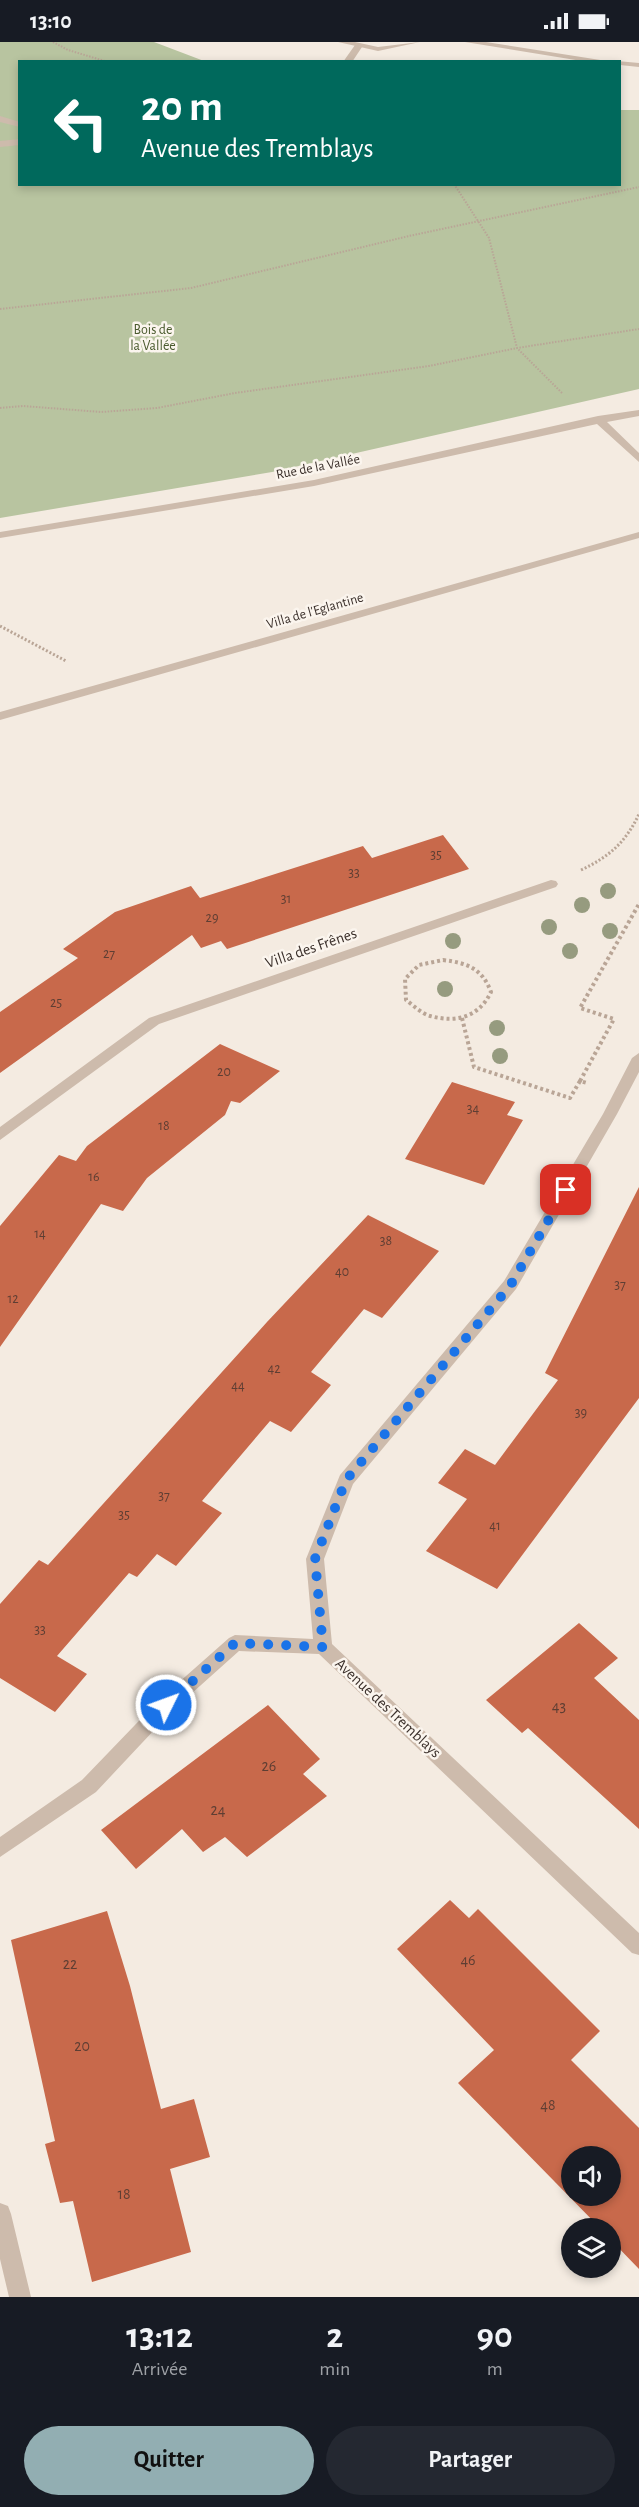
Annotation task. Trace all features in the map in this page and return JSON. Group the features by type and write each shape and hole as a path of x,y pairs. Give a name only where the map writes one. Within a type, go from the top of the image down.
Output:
{"street":[{"path":"342,42 358,47 391,48 416,42"},
{"path":"470,42 595,60"},
{"path":"348,60 358,47"},
{"path":"623,63 639,58"},
{"path":"623,63 639,65"},
{"path":"0,118 18,124"},
{"path":"0,144 18,142"},
{"name":"Rue de la Vallée","path":"0,535 188,507 338,478 598,420 639,413"},
{"path":"598,420 639,459"},
{"name":"Villa de l'Eglantine","path":"0,716 639,535"},
{"name":"Villa des Frênes","path":"0,1135 154,1022 551,885"},
{"name":"Avenue des Tremblays","path":"639,1058 610,1114 510,1286 346,1480 315,1559 323,1647 639,1946"},
{"path":"0,1848 89,1786 166,1705 235,1643 323,1647"},
{"path":"0,2214 20,2297"}],"path":[{"path":"53,42 68,50 101,60"},
{"path":"455,186 489,237 517,348 567,398"},
{"path":"0,309 191,288 477,221 639,188"},
{"path":"0,408 23,406 101,412 157,408 289,384 429,366 517,348 639,329"},
{"path":"0,626 65,660"},
{"path":"551,885 610,856 628,838 639,814"},
{"path":"580,1081 614,1019 580,1008 639,904"},
{"path":"443,960 468,963 486,975 491,992 483,1008 462,1018 429,1016 406,1000 405,979 419,965 443,960"},
{"path":"462,1018 474,1067 553,1092"}],"green space":[{"name":"Bois de la Vallée","path":"0,42 154,42 201,60 18,60 18,186 621,186 621,110 639,110 639,389 272,472 0,518"}],"building":[{"path":"443,835 469,869 227,949 221,941 201,948 192,935 0,1073 0,1012 78,958 63,949 115,912 191,886 200,898 363,846 372,858"},
{"path":"220,1044 280,1071 240,1103 231,1101 225,1115 147,1178 123,1211 101,1204 0,1347 0,1226 59,1155 76,1161 87,1146"},
{"path":"452,1082 515,1102 507,1115 523,1120 484,1185 405,1159"},
{"path":"639,1187 639,1398 497,1589 426,1551 467,1499 438,1483 465,1449 495,1465 558,1380 545,1373"},
{"path":"368,1215 439,1251 382,1318 364,1309 311,1372 331,1385 291,1432 270,1421 202,1501 222,1513 176,1566 157,1554 137,1577 129,1573 57,1656 87,1674 55,1712 0,1678 0,1604 39,1560 48,1565 267,1322"},
{"path":"579,1623 618,1658 594,1678 639,1720 639,1829 528,1728 522,1733 486,1700"},
{"path":"268,1705 320,1759 303,1774 327,1796 247,1857 225,1837 203,1852 182,1829 136,1869 101,1830"},
{"path":"450,1900 469,1918 478,1909 600,2031 571,2060 639,2128 639,2269 621,2250 621,2218 590,2218 578,2206 621,2206 621,2146 561,2146 561,2188 458,2083 494,2050 397,1949"},
{"path":"107,1911 130,1986 161,2109 194,2099 210,2157 170,2169 191,2252 92,2282 73,2201 60,2203 45,2144 55,2141 11,1940"}],"route":[{"path":"166,1705 235,1643 323,1647 315,1559 346,1480 510,1286 566,1190"}]}
